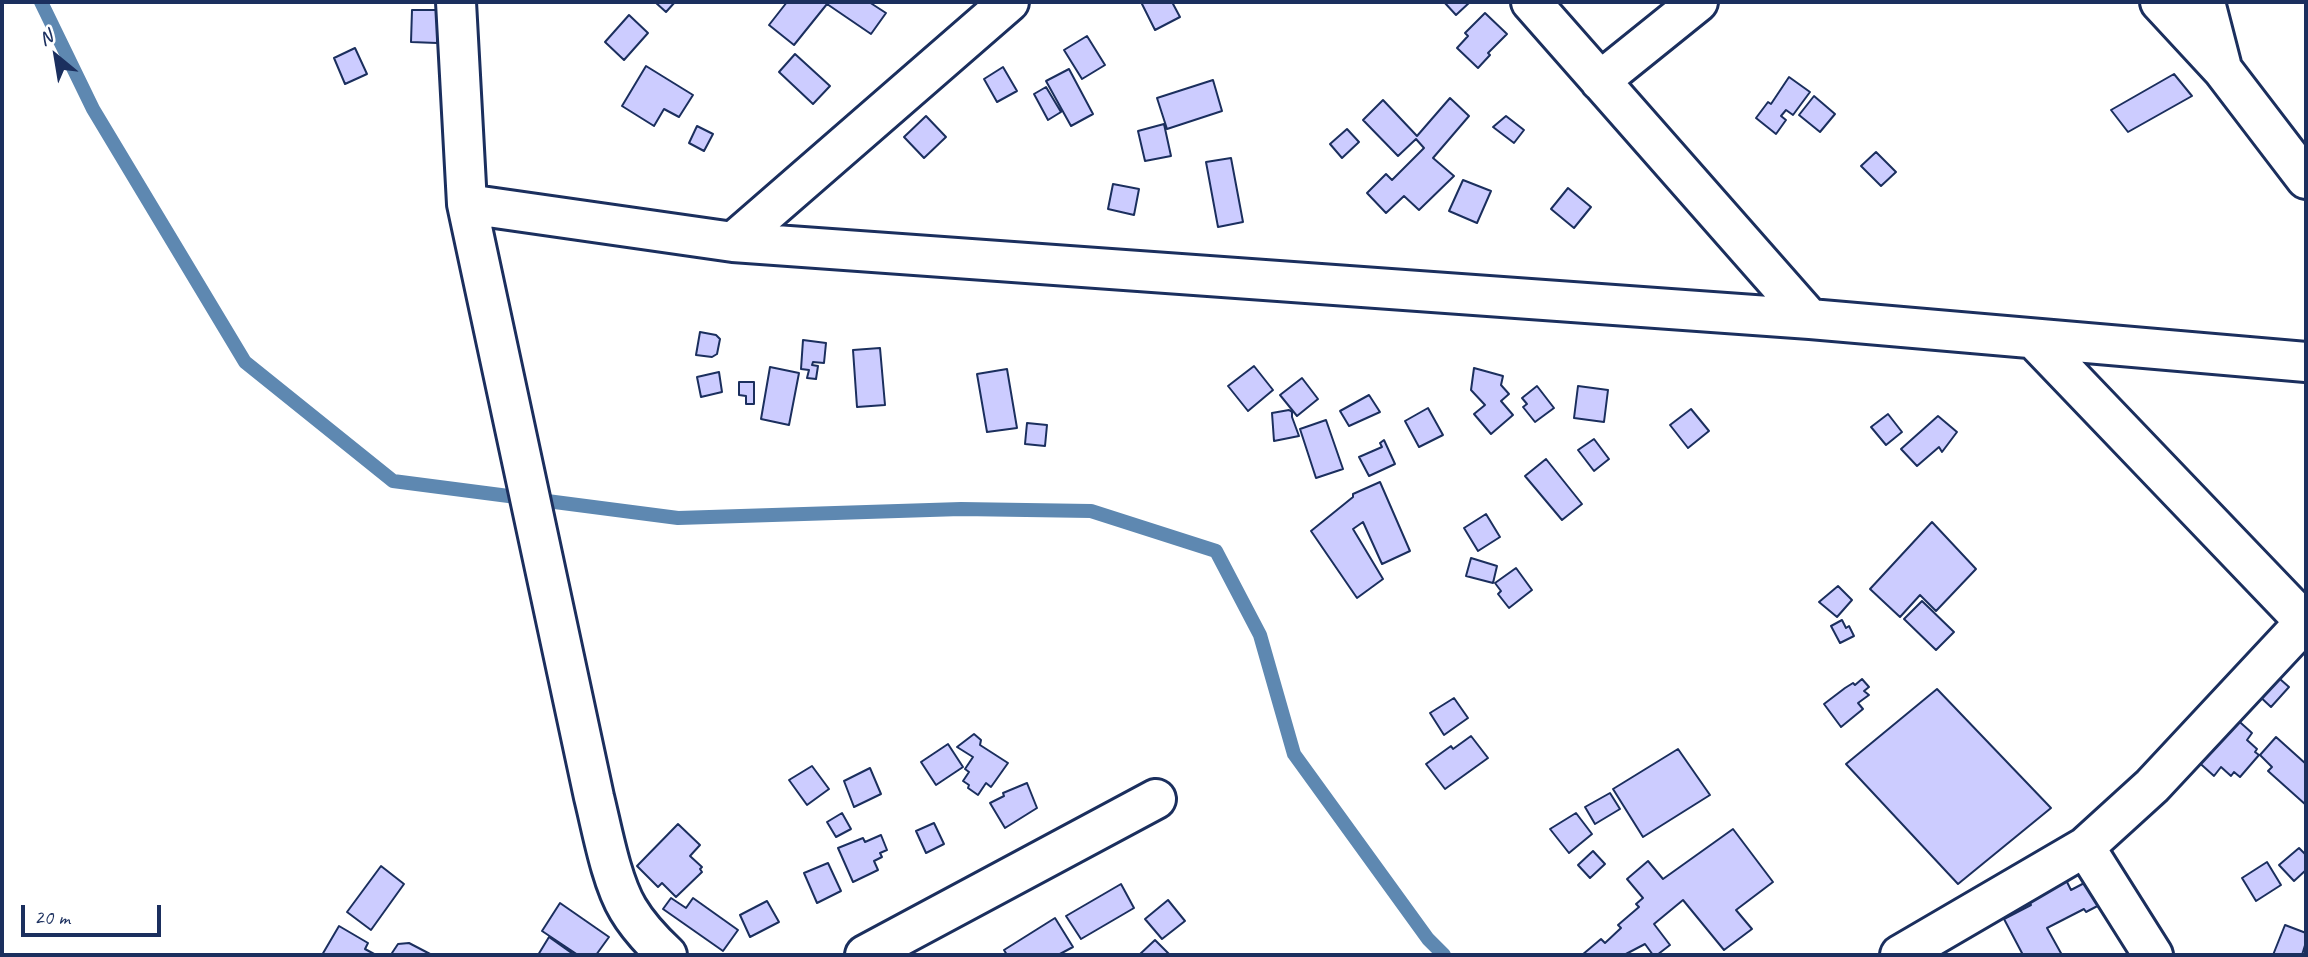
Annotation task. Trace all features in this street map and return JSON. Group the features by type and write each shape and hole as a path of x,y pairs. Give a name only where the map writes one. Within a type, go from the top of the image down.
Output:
{"street":[{"path":"456,2 467,204 591,784 626,907 651,940 667,955"},
{"path":"733,242 1009,2"},
{"path":"1531,2 1810,319"},
{"path":"1600,81 1698,2"},
{"path":"2160,2 2222,69 2306,179"},
{"path":"2205,2 2222,69"},
{"path":"467,204 733,242 1810,319 2306,362"},
{"path":"1900,955 2085,847 2152,786 2306,622 2034,339"},
{"path":"865,955 1156,799"},
{"path":"2085,847 2152,955"}],"building":[{"path":"655,2 675,2 666,12"},
{"path":"787,2 869,2 886,13 871,34 827,4 794,45 769,25"},
{"path":"1141,2 1172,2 1180,17 1155,30"},
{"path":"1444,2 1470,2 1456,15"},
{"path":"412,10 437,10 437,43 411,42"},
{"path":"1485,13 1507,34 1488,53 1490,55 1478,68 1457,48 1468,36 1465,33"},
{"path":"629,15 648,33 624,60 605,42"},
{"path":"1087,36 1105,65 1082,79 1064,50"},
{"path":"355,48 367,74 345,84 334,58"},
{"path":"795,54 830,86 813,104 779,72"},
{"path":"646,66 693,95 679,117 664,109 654,126 622,106"},
{"path":"1003,67 1017,91 997,102 984,79"},
{"path":"1069,69 1093,114 1071,126 1046,81"},
{"path":"2174,74 2192,96 2128,132 2111,110"},
{"path":"1789,77 1810,92 1793,115 1786,110 1781,116 1786,120 1776,134 1756,118 1768,102 1771,104"},
{"path":"1213,80 1222,111 1167,129 1157,98"},
{"path":"1046,87 1061,112 1048,120 1034,94"},
{"path":"1814,96 1835,114 1820,132 1799,115"},
{"path":"1450,98 1469,116 1433,158 1454,176 1419,210 1404,196 1386,213 1367,193 1386,174 1392,180 1424,148 1416,139 1398,156 1363,120 1383,100 1417,136"},
{"path":"926,116 946,137 924,158 904,137"},
{"path":"1506,116 1524,130 1514,143 1493,127"},
{"path":"1164,124 1171,156 1145,161 1138,131"},
{"path":"697,126 713,134 704,151 689,143"},
{"path":"1347,129 1359,142 1342,158 1330,144"},
{"path":"1876,152 1896,172 1881,186 1861,166"},
{"path":"1231,158 1243,222 1218,227 1206,162"},
{"path":"1463,180 1491,191 1477,223 1449,211"},
{"path":"1113,184 1139,189 1134,215 1108,209"},
{"path":"1568,188 1591,207 1574,228 1551,209"},
{"path":"700,332 716,335 720,339 717,354 712,357 696,355"},
{"path":"803,340 826,343 824,363 813,362 812,365 818,366 816,379 807,378 809,370 801,369"},
{"path":"880,348 885,405 857,407 853,350"},
{"path":"1254,366 1273,390 1248,411 1228,386"},
{"path":"770,367 799,373 789,425 761,419"},
{"path":"1474,368 1503,376 1501,385 1509,394 1501,401 1513,415 1491,434 1474,414 1485,405 1471,390"},
{"path":"1007,369 1017,428 987,432 977,374"},
{"path":"719,372 722,392 701,397 697,377"},
{"path":"1302,378 1318,399 1297,416 1280,395"},
{"path":"739,382 754,382 754,404 746,404 746,396 739,395"},
{"path":"1537,386 1554,408 1535,422 1523,407 1527,404 1522,398"},
{"path":"1578,386 1608,390 1604,422 1574,418"},
{"path":"1369,395 1380,412 1349,426 1340,411"},
{"path":"1428,408 1443,435 1419,447 1405,421"},
{"path":"1691,409 1709,431 1688,448 1670,425"},
{"path":"1289,410 1299,436 1274,441 1272,413"},
{"path":"1888,414 1902,432 1886,445 1871,427"},
{"path":"1938,416 1957,432 1942,452 1939,447 1917,466 1901,449"},
{"path":"1326,420 1343,469 1316,478 1300,429"},
{"path":"1027,423 1047,425 1045,446 1025,444"},
{"path":"1594,439 1609,459 1594,471 1578,450"},
{"path":"1384,440 1395,464 1369,476 1359,457 1382,447 1380,443"},
{"path":"1546,459 1582,504 1562,520 1525,476"},
{"path":"1380,482 1410,551 1382,564 1363,522 1353,529 1383,579 1357,598 1311,531 1353,497 1353,494"},
{"path":"1486,514 1500,537 1478,551 1464,528"},
{"path":"1932,522 1976,569 1936,611 1920,595 1900,617 1870,589"},
{"path":"1471,558 1497,566 1493,583 1466,576"},
{"path":"1516,568 1532,590 1509,608 1498,594 1501,591 1495,583"},
{"path":"1838,586 1852,600 1837,617 1819,602"},
{"path":"1922,601 1954,632 1936,650 1904,619"},
{"path":"1842,620 1854,636 1840,643 1831,626"},
{"path":"2272,672 2289,687 2271,707 2255,692"},
{"path":"1862,679 1869,687 1864,691 1869,695 1858,703 1863,709 1841,727 1824,704"},
{"path":"1937,689 2051,808 1958,884 1846,764"},
{"path":"1454,698 1468,718 1444,735 1430,713"},
{"path":"2232,715 2252,733 2247,740 2257,749 2255,752 2259,755 2240,777 2234,772 2231,776 2221,767 2214,776 2194,758"},
{"path":"974,734 981,740 980,745 1008,763 991,787 986,783 978,795 963,781 969,772 965,769 973,757 957,747"},
{"path":"1471,736 1488,758 1445,789 1426,764"},
{"path":"2276,737 2306,764 2306,805 2268,771 2272,767 2260,755"},
{"path":"948,744 963,767 936,785 921,762"},
{"path":"1678,749 1710,795 1643,837 1613,789"},
{"path":"812,766 829,789 807,805 789,780"},
{"path":"870,768 881,794 854,807 844,781"},
{"path":"1027,783 1037,808 1005,828 990,803 1004,796 1003,793"},
{"path":"1610,793 1620,809 1595,824 1585,807"},
{"path":"842,813 851,829 836,837 827,822"},
{"path":"1576,813 1592,834 1569,853 1550,829"},
{"path":"934,823 944,844 926,853 916,831"},
{"path":"678,824 700,845 690,856 702,867 702,872 676,897 662,883 658,887 637,866"},
{"path":"1733,829 1773,882 1736,910 1752,929 1724,950 1683,900 1654,924 1670,945 1657,955 1653,955 1645,944 1624,955 1582,955 1601,939 1605,943 1621,928 1618,925 1639,907 1636,904 1643,898 1627,879 1648,861 1663,879"},
{"path":"881,835 887,850 880,853 882,857 874,861 878,870 853,882 838,848 863,838 865,842"},
{"path":"2299,848 2306,855 2306,870 2294,881 2279,865"},
{"path":"1593,851 1605,864 1590,878 1578,865"},
{"path":"2267,862 2281,885 2256,901 2242,878"},
{"path":"828,863 841,891 817,903 804,873"},
{"path":"381,866 404,884 371,930 347,912"},
{"path":"2064,876 2071,890 2090,880 2107,901 2086,912 2084,909 2047,928 2062,955 2023,955 2004,919 2031,905 2026,895"},
{"path":"1121,884 1134,908 1081,939 1066,916"},
{"path":"671,898 686,908 693,898 738,930 723,951 663,909"},
{"path":"1168,900 1185,921 1162,939 1145,919"},
{"path":"767,901 779,922 750,937 740,915"},
{"path":"560,903 609,937 596,955 578,955 542,931"},
{"path":"1055,918 1073,947 1058,955 1007,955 1004,950"},
{"path":"2285,925 2306,933 2302,955 2273,955"},
{"path":"339,926 368,943 365,949 376,955 322,955"},
{"path":"549,937 573,954 538,955"},
{"path":"1155,940 1170,955 1139,955"},
{"path":"409,943 432,955 392,953 398,944"}],"waterway":[{"path":"41,2 93,109 245,362 393,481 678,518 961,509 1091,511 1216,551 1260,635 1294,754 1428,939 1444,955"}]}
